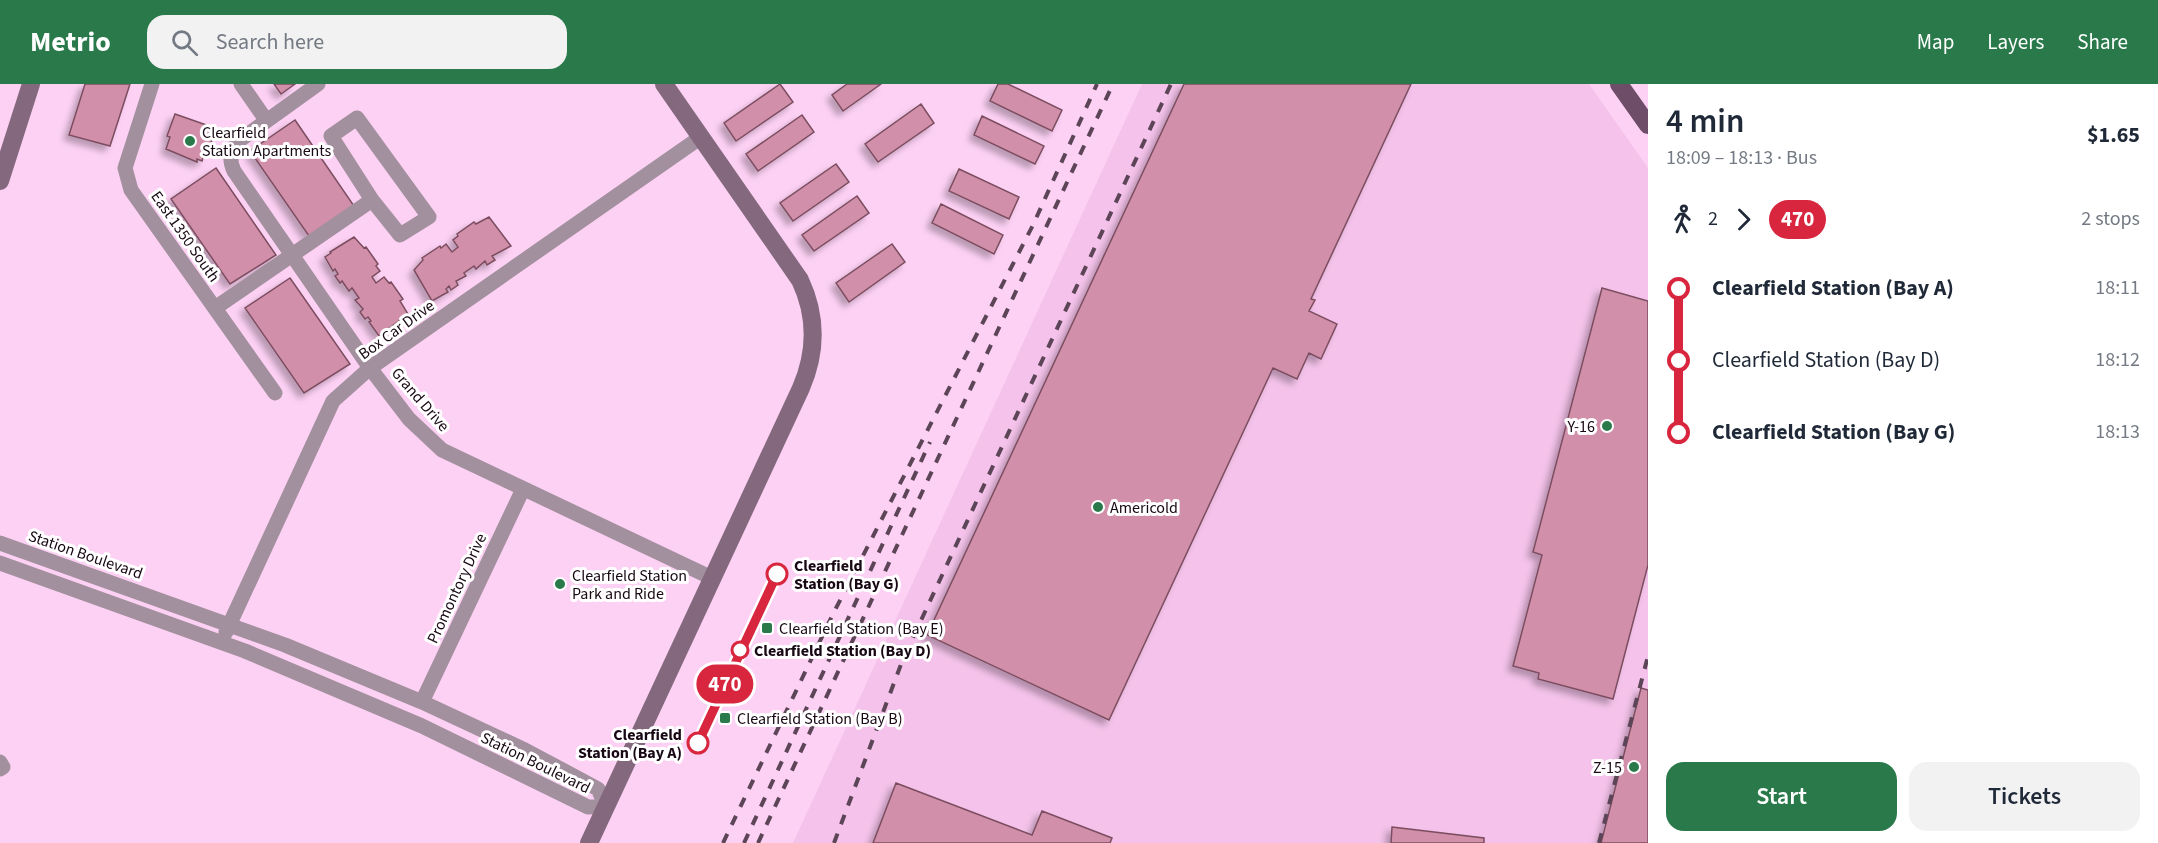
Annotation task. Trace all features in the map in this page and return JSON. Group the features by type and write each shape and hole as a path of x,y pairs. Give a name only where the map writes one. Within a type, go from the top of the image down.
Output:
{"main road":[{"path":"1619,84 1647,123"}],"street":[{"name":"East 1350 South","path":"152,84 125,168 131,190 275,393"},
{"path":"241,84 266,120 318,84"},
{"path":"588,843 806,377 813,351 811,310 800,280 664,84"},
{"path":"0,181 27,87"},
{"path":"357,118 429,217 400,236 372,200 331,136 357,118"},
{"name":"Grand Drive","path":"266,120 240,140 231,153 230,163 370,368 409,419 442,450 712,578"},
{"name":"Box Car Drive","path":"221,642 333,401 370,368 701,137"},
{"path":"215,308 372,200"},
{"name":"Promontory Drive","path":"422,702 522,489"},
{"name":"Station Boulevard","path":"0,543 294,649 422,702 525,750 598,789 606,806 588,807 422,726 221,642 0,563"},
{"path":"0,762 3,767 0,769"}],"shaded area":[{"path":"1142,84 1589,84 1648,168 1648,843 793,843"}],"building":[{"path":"85,84 130,84 110,146 69,135"},
{"path":"274,84 295,84 281,94"},
{"path":"780,84 793,102 736,141 724,123"},
{"path":"847,84 881,84 843,111 832,95"},
{"path":"998,84 1008,84 1062,110 1052,131 990,101"},
{"name":"Americold","path":"1184,84 1411,84 1311,299 1315,300 1309,311 1337,324 1321,359 1309,353 1297,379 1273,368 1109,720 927,635"},
{"path":"921,104 934,123 878,162 865,144"},
{"name":"Clearfield Station Apartments","path":"175,114 215,128 210,147 207,144 202,161 197,159 197,162 166,149 170,137 167,136"},
{"path":"802,115 814,132 758,171 746,154"},
{"path":"982,116 1044,146 1035,164 974,135"},
{"path":"295,120 354,206 309,236 250,151"},
{"path":"836,164 849,182 793,221 780,203"},
{"path":"216,168 276,255 230,284 171,199"},
{"path":"959,169 1019,197 1009,219 949,191"},
{"path":"857,196 869,213 814,251 802,235"},
{"path":"941,204 1003,235 994,254 932,223"},
{"path":"489,217 511,246 492,256 495,260 487,265 485,261 476,269 474,266 464,273 466,276 456,281 458,285 451,290 449,286 446,289 448,292 432,301 414,270 423,260 422,258 446,244 452,252 458,247 453,240 458,236 457,234 474,222 476,224"},
{"path":"354,237 364,248 366,247 378,264 376,266 380,271 372,277 376,283 384,277 389,283 391,282 403,299 400,301 408,314 379,336 368,317 365,319 360,312 363,309 355,300 359,298 352,288 349,291 342,281 340,283 335,276 338,274 335,269 333,271 325,257"},
{"path":"892,244 905,262 849,302 836,283"},
{"path":"290,278 350,364 304,393 245,308"},
{"name":"Y-16","path":"1602,288 1648,301 1648,565 1613,699 1538,679 1539,673 1513,666 1542,555 1533,552"},
{"name":"Z-15","path":"1641,688 1648,690 1648,843 1601,843"},
{"path":"896,783 1032,835 1042,811 1112,838 1110,843 873,843"},
{"path":"1392,827 1484,838 1484,843 1391,843"}],"railway":[{"path":"723,843 833,614 1033,225 1097,84"},
{"path":"758,843 1113,84"},
{"path":"834,843 903,659 1171,84"},
{"path":"744,843 930,442"},
{"path":"1599,843 1648,656"}],"bus line":[{"name":"470","path":"698,743 777,574"}],"place":[{"name":"Clearfield Station Apartments","path":"190,141"},
{"name":"Y-16","path":"1607,426"},
{"name":"Americold","path":"1098,507"},
{"name":"Clearfield Station (Bay G)","path":"777,574"},
{"name":"Clearfield Station Park and Ride","path":"560,584"},
{"name":"Clearfield Station (Bay E)","path":"767,628"},
{"name":"Clearfield Station (Bay D)","path":"740,650"},
{"name":"Clearfield Station (Bay B)","path":"725,718"},
{"name":"Clearfield Station (Bay A)","path":"698,743"},
{"name":"Z-15","path":"1634,767"}]}
